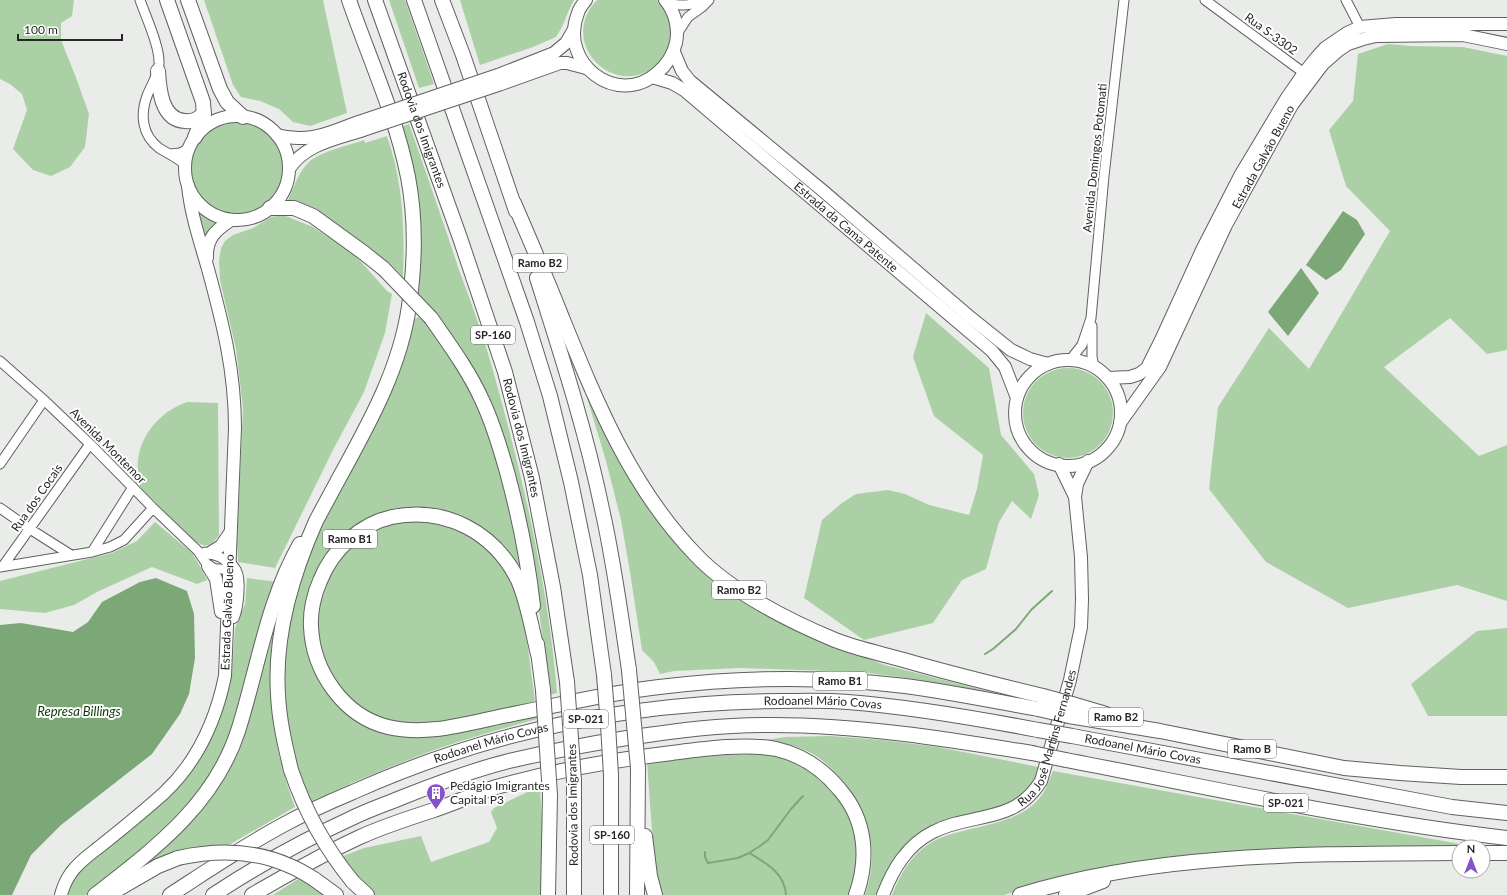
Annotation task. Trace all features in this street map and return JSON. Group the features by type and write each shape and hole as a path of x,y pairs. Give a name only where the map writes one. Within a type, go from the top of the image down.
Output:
{"highway":[{"path":"167,0 203,102 204,113 195,137"},
{"path":"188,0 220,89 227,102 243,117"},
{"path":"349,0 386,102 408,176 414,221 413,268 409,308 399,349 385,390 317,521 300,562 287,601 278,653 278,693 281,726 291,770 305,807 332,855 353,882 367,895"},
{"name":"Rodovia dos Imigrantes","path":"375,0 460,238 505,372 532,478 553,587 567,682 574,781 574,895"},
{"name":"SP-160","path":"414,0 527,322 550,396 571,482 590,575 604,675 611,775 612,895"},
{"path":"442,0 463,55 514,203 585,438 602,508 614,570 629,670 637,772 637,895"},
{"path":"158,71 161,96 166,109 172,116 181,121 188,121 198,118 204,113"},
{"name":"Ramo B2","path":"514,203 586,375 625,459 646,494 669,525 697,556 733,586 755,600 804,626 837,640 965,677 1041,703 1160,731"},
{"path":"270,208 294,208 313,216 384,269 431,318 450,344 482,398 497,436 514,500 524,543 531,587 543,690 550,794 548,895"},
{"name":"Ramo B1","path":"538,654 524,597 506,560 488,540 478,532 456,521 422,514 391,518 371,525 354,535 344,544 333,558 319,582 314,600 310,625 312,642 321,669 336,693 356,712 374,722 389,727 419,731 431,730 654,687 748,680 860,682 1041,703"},
{"path":"95,895 174,830 192,812 211,785 230,751 238,731 266,625 279,586 302,539 317,521"},
{"name":"Rodoanel Mário Covas","path":"170,895 284,825 389,776 430,760 495,740 588,719 642,710 698,704 743,702 838,702 896,706 933,711 1072,736 1452,807 1507,813"},
{"name":"Rodoanel Mário Covas","path":"213,895 296,846 354,817 424,789 508,761 591,744 678,730 727,726 832,726 881,730 938,738 1032,753 1372,819 1507,838"},
{"name":"Ramo B","path":"1160,731 1344,768 1408,774 1507,777"},
{"path":"252,895 310,861 361,836 492,789 587,765 690,750 748,747 778,750 794,754 808,761 822,771 843,792 856,814 862,836 864,863 862,880 856,895"},
{"path":"637,772 643,797 647,859 655,895"},
{"path":"108,895 158,866 178,858 198,854 241,853 273,860 290,866 314,879 336,895"},
{"path":"1491,853 1507,853"},
{"path":"1020,895 1082,878 1198,861 1227,859 1451,854"},
{"path":"1066,895 1124,871"}],"main road":[{"path":"499,80 554,53 566,43 573,31 578,12 586,0"},
{"path":"573,31 576,50 586,68 600,79 617,84 636,84 652,78 665,66 674,52 678,34 675,18 667,2"},
{"name":"Estrada Galvão Bueno","path":"1108,378 1130,377 1139,374 1147,368 1202,250 1241,174 1286,99 1304,73 1325,48 1341,37 1360,27 1396,24 1507,24"},
{"name":"Estrada Galvão Bueno","path":"1120,423 1160,367 1226,224 1292,105 1323,64 1348,44 1376,36 1463,35 1507,44"},
{"name":"Estrada da Cama Patente","path":"674,52 682,71 690,81 823,191 971,318 1011,350 1030,359 1048,364"},
{"path":"289,169 296,159 311,148 361,126 499,80 560,63 567,63 586,68"},
{"name":"Estrada da Cama Patente","path":"652,78 672,83 684,90 992,351 1005,367 1017,398"},
{"path":"229,117 243,117 265,124 277,135 286,151 289,169 288,180 284,191 270,208 254,217 231,220 214,215 202,207 194,198 185,177 185,165 188,149 195,137 205,127 216,120 229,117"},
{"path":"277,135 293,138 305,138 361,126"},
{"name":"Estrada Galvão Bueno","path":"188,186 193,218 208,269 226,341 234,388 235,428 229,566"},
{"name":"Estrada Galvão Bueno","path":"208,269 207,246 211,237 219,228 231,220"},
{"path":"1070,360 1082,362 1094,367 1108,378 1115,388 1121,411 1120,423 1111,442 1105,450 1088,461 1074,465 1048,462 1030,449 1023,441 1018,431 1015,409 1017,398 1028,378 1037,370 1048,364 1070,360"},
{"name":"Rua José Martins Fernandes","path":"883,895 897,865 918,841 939,829 993,816 1013,808 1031,795 1041,781 1070,680 1081,627 1081,556 1075,497 1078,484 1088,461"},
{"name":"Rua José Martins Fernandes","path":"1059,464 1075,497"},
{"path":"227,626 221,614 216,579 205,557 221,546 230,532"},
{"path":"227,626 234,612 237,594 237,576 235,570 229,566"},
{"name":"Estrada Galvão Bueno","path":"62,890 72,871 84,859 164,793 180,776 196,752 208,731 222,690 226,659 227,626"}],"street":[{"path":"140,0 157,49 159,62 158,71 145,102 143,121 145,131 158,147 185,165"},
{"path":"667,2 687,5 700,0"},
{"path":"678,34 688,17 709,0"},
{"name":"Avenida Domingos Potomati","path":"1094,367 1092,357 1091,318 1104,176 1124,0"},
{"name":"Rua S-3302","path":"1205,0 1304,73"},
{"path":"1346,0 1360,27"},
{"path":"170,154 178,154 188,149"},
{"name":"Avenida Domingos Potomati","path":"1070,360 1082,345 1091,318"},
{"name":"Avenida Montemor","path":"0,362 44,400 153,508 205,557 220,557 229,566"},
{"path":"0,464 44,400"},
{"name":"Rua dos Cocais","path":"1,567 30,529 90,444"},
{"path":"92,552 133,487"},
{"path":"0,508 71,555"},
{"path":"1,567 110,548 124,540 153,508"}],"shaded area":[{"path":"0,0 74,0 72,16 61,23 61,40 89,114 85,147 70,167 51,176 33,170 13,149 27,110 22,94 10,84 0,79"},
{"path":"204,0 323,0 347,113 310,126 293,122 279,109 260,101 241,97 233,85"},
{"path":"389,0 405,0 434,84 419,88"},
{"path":"460,0 574,0 556,37 533,47 480,65"},
{"path":"597,0 657,0 661,4 669,18 671,39 668,49 659,62 643,73 626,76 610,72 597,63 587,50 583,34 586,17"},
{"path":"1388,44 1463,47 1507,56 1507,350 1487,354 1450,318 1384,367 1479,456 1507,445 1507,601 1457,585 1348,608 1266,562 1209,489 1218,407 1269,328 1309,369 1390,231 1346,186 1329,130 1353,101 1358,54"},
{"path":"236,120 254,124 269,134 279,149 283,167 279,185 269,200 254,210 236,214 218,210 203,200 193,185 189,167 193,149 203,134 218,124"},
{"path":"409,124 485,342 514,447 532,528 547,610 557,693 550,695 538,603 515,483 429,307 417,293 401,127"},
{"path":"387,136 397,171 402,205 404,241 403,277 390,263 387,264 288,200 302,170 314,158 327,152 364,140 365,143"},
{"path":"202,214 221,223 205,244 199,215"},
{"path":"283,215 313,227 354,254 387,291 392,294 385,333 364,392 334,448 275,568 238,562 237,544 243,408 236,349 220,280 219,261 221,248 225,241 233,235 253,228 271,217"},
{"path":"926,313 989,368 1001,435 1034,474 1039,495 1031,519 1012,501 999,522 986,569 962,580 933,623 864,640 804,598 822,520 842,503 856,494 888,490 905,494 929,505 969,515 977,489 983,455 934,416 913,357"},
{"path":"419,317 427,323 447,351 470,390 489,432 499,458 530,605 484,532 400,513 333,550 307,630 306,642 309,655 322,685 336,703 359,722 389,734 397,736 431,737 486,727 537,713 537,719 464,740 423,754 340,788 308,803 291,756 281,661 299,574 412,320"},
{"path":"576,361 693,558 839,648 885,665 1010,697 914,679 861,672 740,668 674,671 660,674 654,662 642,650 621,520 606,461"},
{"path":"1068,368 1085,371 1100,381 1110,396 1113,413 1110,430 1100,445 1085,455 1068,458 1051,455 1036,445 1026,430 1023,413 1026,396 1036,381 1051,371"},
{"path":"187,402 218,403 219,535 214,542 206,546 195,541 143,491 139,484 138,460 140,449 150,429 167,413"},
{"path":"413,520 436,522 455,527 492,550 515,586 525,625 535,701 511,709 422,729 366,716 331,685 314,632 325,578 351,544 367,533 388,524"},
{"path":"155,522 192,553 207,580 197,584 152,567 99,591 74,605 45,613 0,609 0,581 112,553 137,541"},
{"path":"247,578 278,582 227,741 213,772 194,800 136,856 87,895 67,895 70,884 80,870 162,802 228,686 232,670 235,628 245,604"},
{"path":"276,614 271,663 272,712 280,760 295,807 227,846 148,864 144,863 201,808"},
{"path":"1507,628 1507,716 1428,716 1411,684 1477,631"},
{"path":"831,736 883,740 938,747 1039,767 1032,784 1022,795 1010,803 995,809 947,821 932,826 919,833 899,853 884,877 877,895 865,895 872,864 872,848 870,834 865,819 851,792 841,779 815,755 795,746 767,740 785,737"},
{"path":"766,754 804,766 820,777 840,800 850,817 857,849 856,871 849,895 663,895 656,874 654,858 647,762 723,755"},
{"path":"1053,771 1451,842 1451,847 1305,849 1027,888 1004,895 892,895 906,866 922,849 945,836 997,823 1019,814 1038,800 1045,790"},
{"path":"540,786 543,838 542,895 373,895 356,878 341,857 364,848 421,836 431,862 489,842 497,828 491,812 494,808"},
{"path":"298,879 315,887 325,895 273,895"}],"water":[{"path":"1343,211 1357,220 1365,234 1341,270 1326,280 1306,265"},
{"path":"1301,268 1319,293 1288,336 1268,312"},
{"name":"Represa Billings","path":"156,578 187,591 194,614 195,658 189,694 180,714 152,754 61,825 31,855 12,895 0,895 0,625 21,623 73,632 88,622 102,602 140,582"}],"waterway":[{"path":"985,654 1016,629 1031,610 1052,591"},
{"path":"705,852 705,857 708,863 738,858 749,853 768,840 791,809 803,796"},
{"path":"749,853 774,870 785,887 786,895"}],"place":[{"name":"Pedágio Imigrantes Capital P3","path":"436,810"}]}
